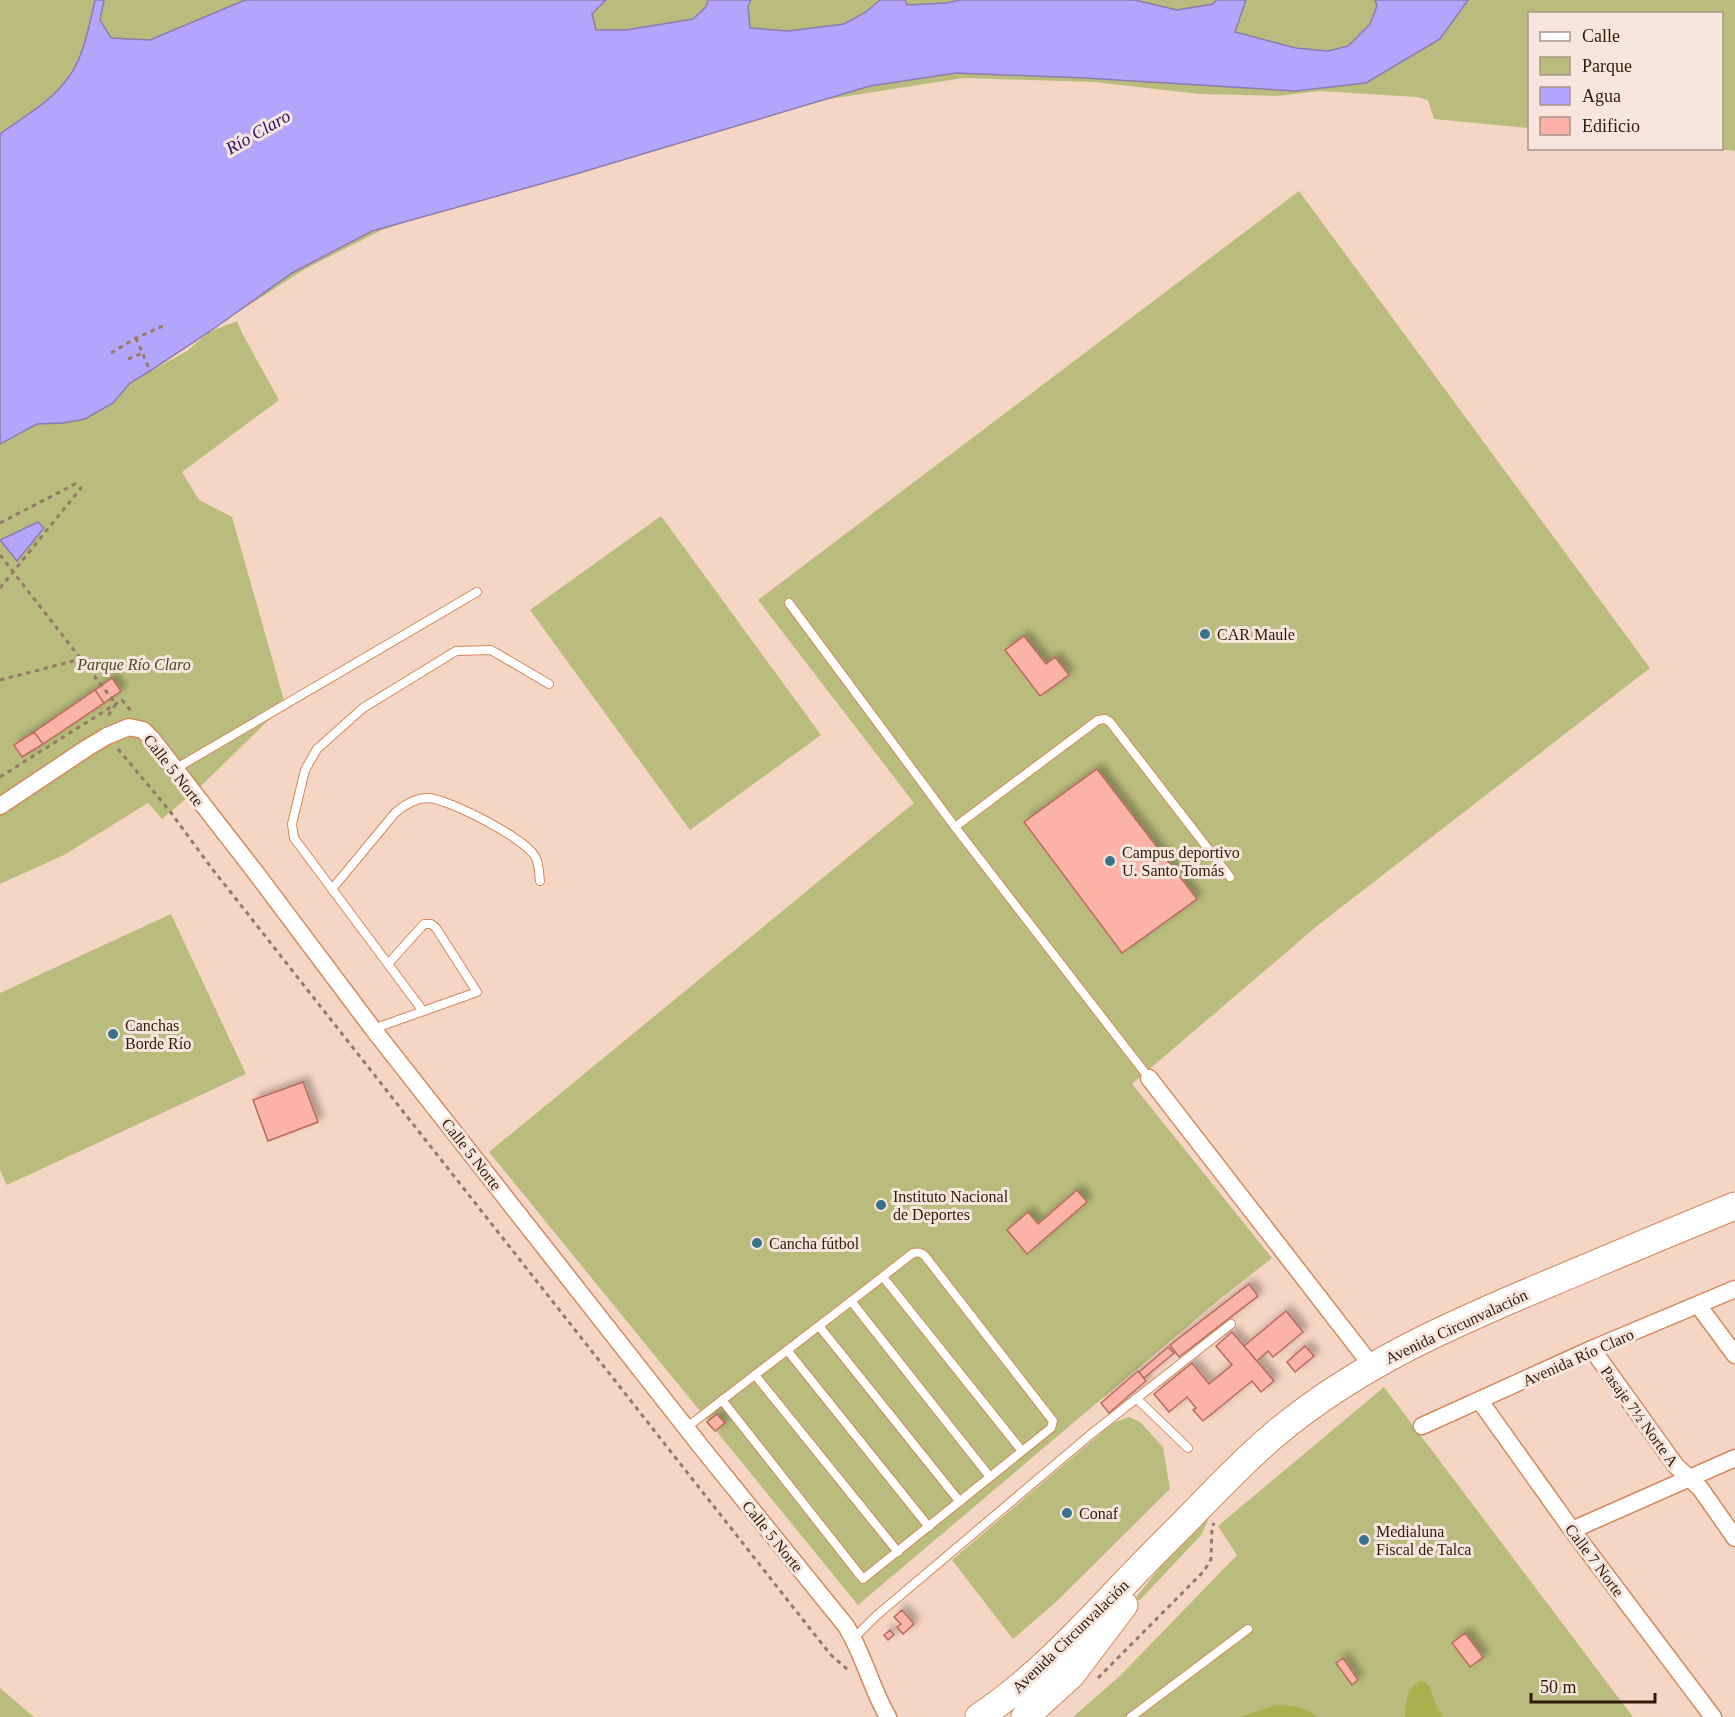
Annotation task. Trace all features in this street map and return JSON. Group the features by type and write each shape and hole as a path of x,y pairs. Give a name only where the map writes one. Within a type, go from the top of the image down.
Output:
{"main road":[{"name":"Avenida Circunvalación","path":"979,1717 1014,1692 1040,1668 1083,1627 1244,1461 1306,1409 1372,1366 1432,1334 1735,1206"},
{"name":"Avenida Circunvalación","path":"1025,1717 1059,1687 1080,1664 1162,1556 1183,1524"}],"street":[{"name":"Calle 5 Norte","path":"0,806 107,736 129,727 143,730 152,739 373,1029 846,1626 854,1638 888,1717"},
{"path":"1149,1078 1372,1366"},
{"name":"Avenida Río Claro","path":"1422,1426 1592,1349 1735,1289"},
{"path":"1698,1305 1735,1355"},
{"name":"Pasaje 7½ Norte A","path":"1592,1349 1676,1466 1700,1488 1735,1538"},
{"name":"Calle 7 Norte","path":"1480,1401 1572,1530 1713,1717"},
{"path":"1572,1530 1735,1458"}],"lane":[{"path":"174,770 477,592"},
{"path":"789,603 955,827 1149,1078"},
{"path":"423,1011 294,838 292,824 305,770 317,749 363,708 456,651 490,650 549,684"},
{"path":"955,827 1098,720 1104,719 1110,722 1230,877"},
{"path":"332,889 395,813 404,805 417,799 428,798 444,801 483,819 523,845 537,859 540,881"},
{"path":"373,1029 477,992 436,928 431,924 424,924 388,964"},
{"path":"687,1428 913,1253 921,1253 925,1256 1053,1418 1053,1424 1051,1428 867,1578 861,1579 722,1401"},
{"path":"883,1277 1022,1451"},
{"path":"851,1301 990,1477"},
{"path":"854,1638 902,1593 1090,1435 1231,1324"},
{"path":"819,1326 960,1502"},
{"path":"787,1350 928,1527"},
{"path":"755,1375 898,1552"},
{"path":"1137,1399 1188,1448"},
{"path":"1131,1717 1248,1629"}],"path":[{"path":"111,353 136,338 165,325"},
{"path":"136,338 150,371"},
{"path":"128,359 142,353"},
{"path":"0,523 75,484 81,488 0,588"},
{"path":"0,555 116,704 109,714 107,736 168,810 830,1654 850,1672"},
{"path":"0,680 81,659"},
{"path":"1097,1679 1204,1571 1211,1559 1212,1528 1216,1517"}],"green space":[{"name":"Parque Río Claro","path":"0,0 1735,0 1735,151 1723,150 1723,12 1528,12 1528,128 1434,119 1428,100 1417,97 1320,91 1277,96 1200,94 1094,82 963,78 823,100 663,137 382,230 305,269 119,389 187,351 209,332 237,321 279,400 182,472 199,500 232,517 285,704 202,785 162,819 148,803 64,855 0,884"},
{"path":"1299,191 1650,668 1317,926 1132,1084 1272,1258 1221,1298 858,1605 489,1152 914,803 758,600"},
{"path":"661,516 821,735 690,830 530,610"},
{"name":"Canchas Borde Río","path":"171,914 246,1074 7,1185 0,1170 0,993"},
{"name":"Medialuna Fiscal de Talca","path":"1384,1387 1633,1717 1073,1717 1120,1676 1237,1555 1218,1526"},
{"path":"1129,1417 1140,1422 1163,1447 1170,1489 1056,1602 1013,1639 952,1560 1113,1423"},
{"path":"1211,1513 1202,1534 1140,1600 1137,1600 1137,1596 1194,1525"},
{"path":"0,1688 34,1717 0,1717"}],"shaded area":[{"path":"1420,1681 1429,1687 1443,1717 1405,1717 1409,1692"},
{"path":"1276,1705 1293,1706 1313,1713 1317,1717 1240,1717"}],"water":[{"name":"Río Claro","path":"95,0 104,0 100,20 111,38 150,40 245,0 606,0 592,14 596,30 626,30 693,19 706,7 708,0 751,0 748,6 750,28 788,31 844,24 866,12 880,0 905,0 907,5 960,0 1135,0 1177,10 1213,4 1216,0 1246,0 1235,32 1296,48 1328,51 1348,46 1370,24 1377,6 1375,0 1468,0 1440,39 1366,83 1295,91 1085,78 956,73 870,86 569,176 372,231 292,273 209,332 130,383 113,403 85,419 37,424 0,444 0,134 45,102 74,70 88,31"},
{"path":"38,522 44,528 17,561 0,540"}],"building":[{"path":"1024,636 1046,664 1055,657 1069,675 1040,696 1005,650"},
{"path":"112,678 121,691 104,703 95,690"},
{"path":"95,690 104,703 43,744 34,732"},
{"path":"34,732 43,744 22,757 14,745"},
{"name":"Campus deportivo U. Santo Tomás","path":"1097,769 1197,899 1122,953 1024,822"},
{"path":"303,1082 318,1122 268,1141 253,1100"},
{"path":"1077,1190 1087,1202 1027,1254 1007,1230 1028,1212 1038,1224"},
{"path":"1249,1284 1258,1296 1179,1357 1170,1345"},
{"path":"1286,1311 1303,1332 1273,1357 1268,1351 1257,1361 1244,1346"},
{"path":"1232,1332 1274,1381 1261,1392 1252,1381 1203,1421 1193,1410 1196,1408 1187,1397 1169,1412 1154,1394 1192,1363 1209,1384 1232,1365 1216,1346"},
{"path":"1305,1346 1314,1356 1295,1372 1287,1362"},
{"path":"1168,1347 1174,1353 1144,1378 1139,1372"},
{"path":"1138,1371 1146,1381 1109,1413 1101,1403"},
{"path":"717,1414 725,1423 715,1431 707,1422"},
{"path":"902,1610 914,1624 903,1634 897,1627 901,1624 894,1617"},
{"path":"890,1630 894,1635 888,1640 884,1635"},
{"path":"1465,1633 1483,1657 1470,1667 1452,1643"},
{"path":"1343,1658 1358,1680 1352,1685 1336,1663"}],"place":[{"name":"CAR Maule","path":"1205,634"},
{"name":"Campus deportivo U. Santo Tomás","path":"1110,861"},
{"name":"Canchas Borde Río","path":"113,1034"},
{"name":"Instituto Nacional de Deportes","path":"881,1205"},
{"name":"Cancha fútbol","path":"757,1243"},
{"name":"Conaf","path":"1067,1513"},
{"name":"Medialuna Fiscal de Talca","path":"1364,1540"}]}
